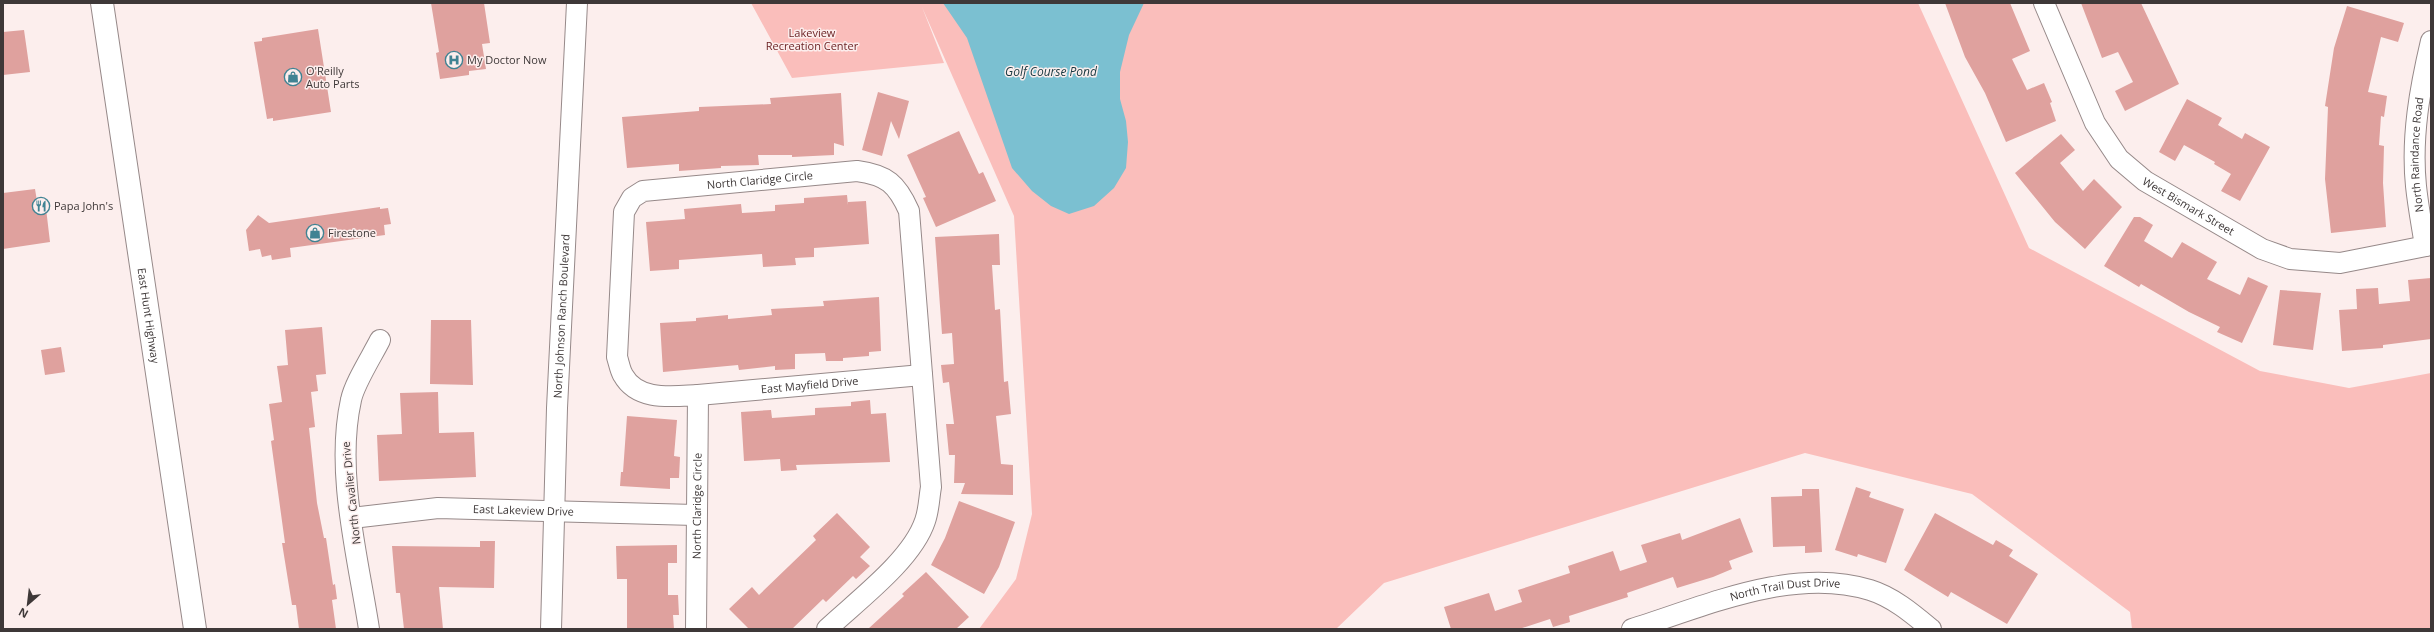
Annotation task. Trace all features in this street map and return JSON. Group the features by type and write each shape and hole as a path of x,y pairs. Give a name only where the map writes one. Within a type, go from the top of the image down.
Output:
{"main road":[{"name":"East Hunt Highway","path":"102,3 195,629"}],"street":[{"name":"North Johnson Ranch Boulevard","path":"551,629 554,512 577,3"},
{"name":"West Bismark Street","path":"2044,3 2095,123 2119,159 2145,181 2262,249 2290,259 2340,263 2428,246"},
{"name":"North Raindance Road","path":"2428,246 2416,185 2416,127 2423,74 2431,41"},
{"name":"North Claridge Circle","path":"696,629 695,515 698,395 655,397 640,391 623,375 617,357 624,212 632,198 642,191 857,171 874,173 890,181 902,196 909,211 931,487 926,520 917,539 904,558 827,629"},
{"name":"North Cavalier Drive","path":"369,629 352,518 344,444 351,398 380,340"},
{"name":"East Mayfield Drive","path":"698,395 922,375"},
{"name":"East Lakeview Drive","path":"352,518 438,508 695,515"},
{"name":"North Trail Dust Drive","path":"1632,629 1785,584 1826,582 1871,590 1907,609 1931,629"}],"green space":[{"name":"Lakeview Recreation Center","path":"751,3 1918,3 2029,248 2260,371 2349,388 2431,373 2431,629 2132,629 2130,612 1972,494 1805,453 1384,583 1336,629 979,629 1016,579 1032,514 1014,216 922,7 944,63 792,78"}],"water":[{"name":"Golf Course Pond","path":"943,3 1144,3 1129,35 1120,72 1120,99 1126,121 1128,142 1126,168 1114,188 1094,206 1069,214 1051,206 1032,191 1012,168 967,38"}],"building":[{"path":"431,3 484,3 490,43 482,44 486,69 469,71 469,75 440,79 436,53 439,52"},
{"path":"1945,3 2010,3 2030,51 2012,59 2027,90 2044,83 2052,102 2050,103 2056,121 2006,142 1985,93 1965,57"},
{"path":"2081,3 2141,3 2179,84 2125,111 2115,91 2133,82 2118,52 2102,58"},
{"path":"2347,6 2404,23 2398,42 2381,37 2368,92 2387,96 2384,117 2381,116 2379,145 2384,146 2383,183 2386,227 2331,233 2325,179 2328,107 2325,106 2334,48"},
{"name":"O'Reilly Auto Parts","path":"318,29 331,112 273,121 273,118 267,119 254,42 262,41 262,38"},
{"path":"24,30 30,72 3,75 3,32"},
{"path":"878,92 909,101 899,139 891,121 882,156 862,150"},
{"path":"841,93 844,146 834,143 834,155 792,157 792,155 758,155 759,165 721,166 721,168 679,171 679,164 627,168 622,117 699,111 699,107 771,104 770,98"},
{"path":"2187,99 2222,118 2218,125 2242,139 2245,133 2270,147 2240,201 2221,191 2231,174 2214,164 2215,162 2184,145 2175,161 2159,152"},
{"path":"959,131 979,174 983,172 996,201 936,227 923,198 926,197 907,155"},
{"path":"2061,134 2075,150 2060,163 2083,191 2094,179 2122,207 2085,249 2055,222 2015,173"},
{"path":"35,189 37,201 45,200 50,242 3,249 3,193"},
{"path":"847,195 848,205 848,202 866,201 869,244 814,248 814,257 795,258 796,265 763,267 762,254 679,260 679,269 650,271 646,222 685,219 684,209 741,204 742,213 775,211 775,205 804,203 804,198"},
{"name":"Firestone","path":"380,207 380,209 388,208 391,224 384,225 385,235 290,248 291,257 272,260 271,255 262,257 260,249 249,251 246,230 258,215 269,223"},
{"path":"2134,217 2140,217 2153,225 2144,241 2172,258 2182,242 2217,262 2207,279 2240,295 2248,277 2268,286 2242,343 2217,332 2220,327 2189,312 2141,284 2139,287 2104,266"},
{"path":"999,234 1000,265 992,265 995,310 1000,309 1004,382 1008,381 1011,414 996,416 1001,464 1013,465 1013,495 961,494 965,483 954,483 955,455 949,455 946,424 954,424 949,382 943,383 941,365 954,364 952,333 942,334 935,237"},
{"path":"2431,278 2431,339 2383,345 2383,348 2342,351 2339,310 2357,309 2356,289 2378,288 2379,304 2410,301 2408,280"},
{"path":"2280,290 2321,293 2313,350 2273,345"},
{"path":"879,297 881,351 869,352 869,356 843,358 843,361 826,361 825,353 795,354 795,369 775,370 775,366 739,370 738,365 663,372 660,323 696,321 696,318 728,315 728,319 772,315 771,309 824,306 823,301"},
{"path":"431,320 471,320 473,385 430,384"},
{"path":"322,327 326,374 316,375 318,391 311,392 315,427 309,428 317,503 324,538 326,538 333,585 335,584 337,599 332,600 336,629 299,629 296,605 292,605 282,543 285,543 271,441 274,440 269,404 282,402 277,366 288,365 285,330"},
{"path":"61,347 65,372 45,375 41,350"},
{"path":"438,392 439,433 474,432 476,477 379,481 377,435 402,434 400,393"},
{"path":"870,400 871,414 886,413 890,462 796,465 797,470 781,471 780,459 744,461 741,412 771,410 772,418 815,415 815,408 851,406 851,402"},
{"path":"627,416 677,420 674,456 680,457 679,478 670,478 670,489 620,486 621,472 623,472"},
{"path":"1856,487 1871,492 1869,497 1904,509 1886,563 1858,554 1857,557 1835,550"},
{"path":"1802,489 1819,489 1822,552 1805,553 1805,546 1773,547 1771,497 1802,496"},
{"path":"959,501 1015,522 999,567 984,594 931,565 945,538"},
{"path":"837,513 870,547 860,557 870,566 856,579 853,576 826,602 823,599 792,629 749,629 729,609 752,587 759,595 816,540 813,536"},
{"path":"1935,513 1993,545 1996,540 2013,550 2009,556 2038,574 2007,624 1951,592 1948,597 1904,570"},
{"path":"1740,518 1753,552 1729,561 1732,569 1713,577 1677,588 1673,577 1627,593 1628,597 1569,616 1570,622 1553,627 1550,619 1519,629 1451,629 1444,607 1489,593 1495,611 1522,602 1518,590 1570,573 1568,566 1613,551 1620,571 1647,562 1641,545 1680,533 1682,540"},
{"path":"480,541 495,541 494,588 439,587 443,629 404,629 400,593 396,593 392,546 480,547"},
{"path":"677,545 677,563 668,563 668,595 678,595 679,615 673,615 674,629 627,629 627,579 617,579 616,546"},
{"path":"926,572 969,617 956,629 868,629 904,596 902,594"}],"place":[{"name":"My Doctor Now","path":"454,60"},
{"name":"O'Reilly Auto Parts","path":"293,77"},
{"name":"Papa John's","path":"41,206"},
{"name":"Firestone","path":"315,233"}]}
